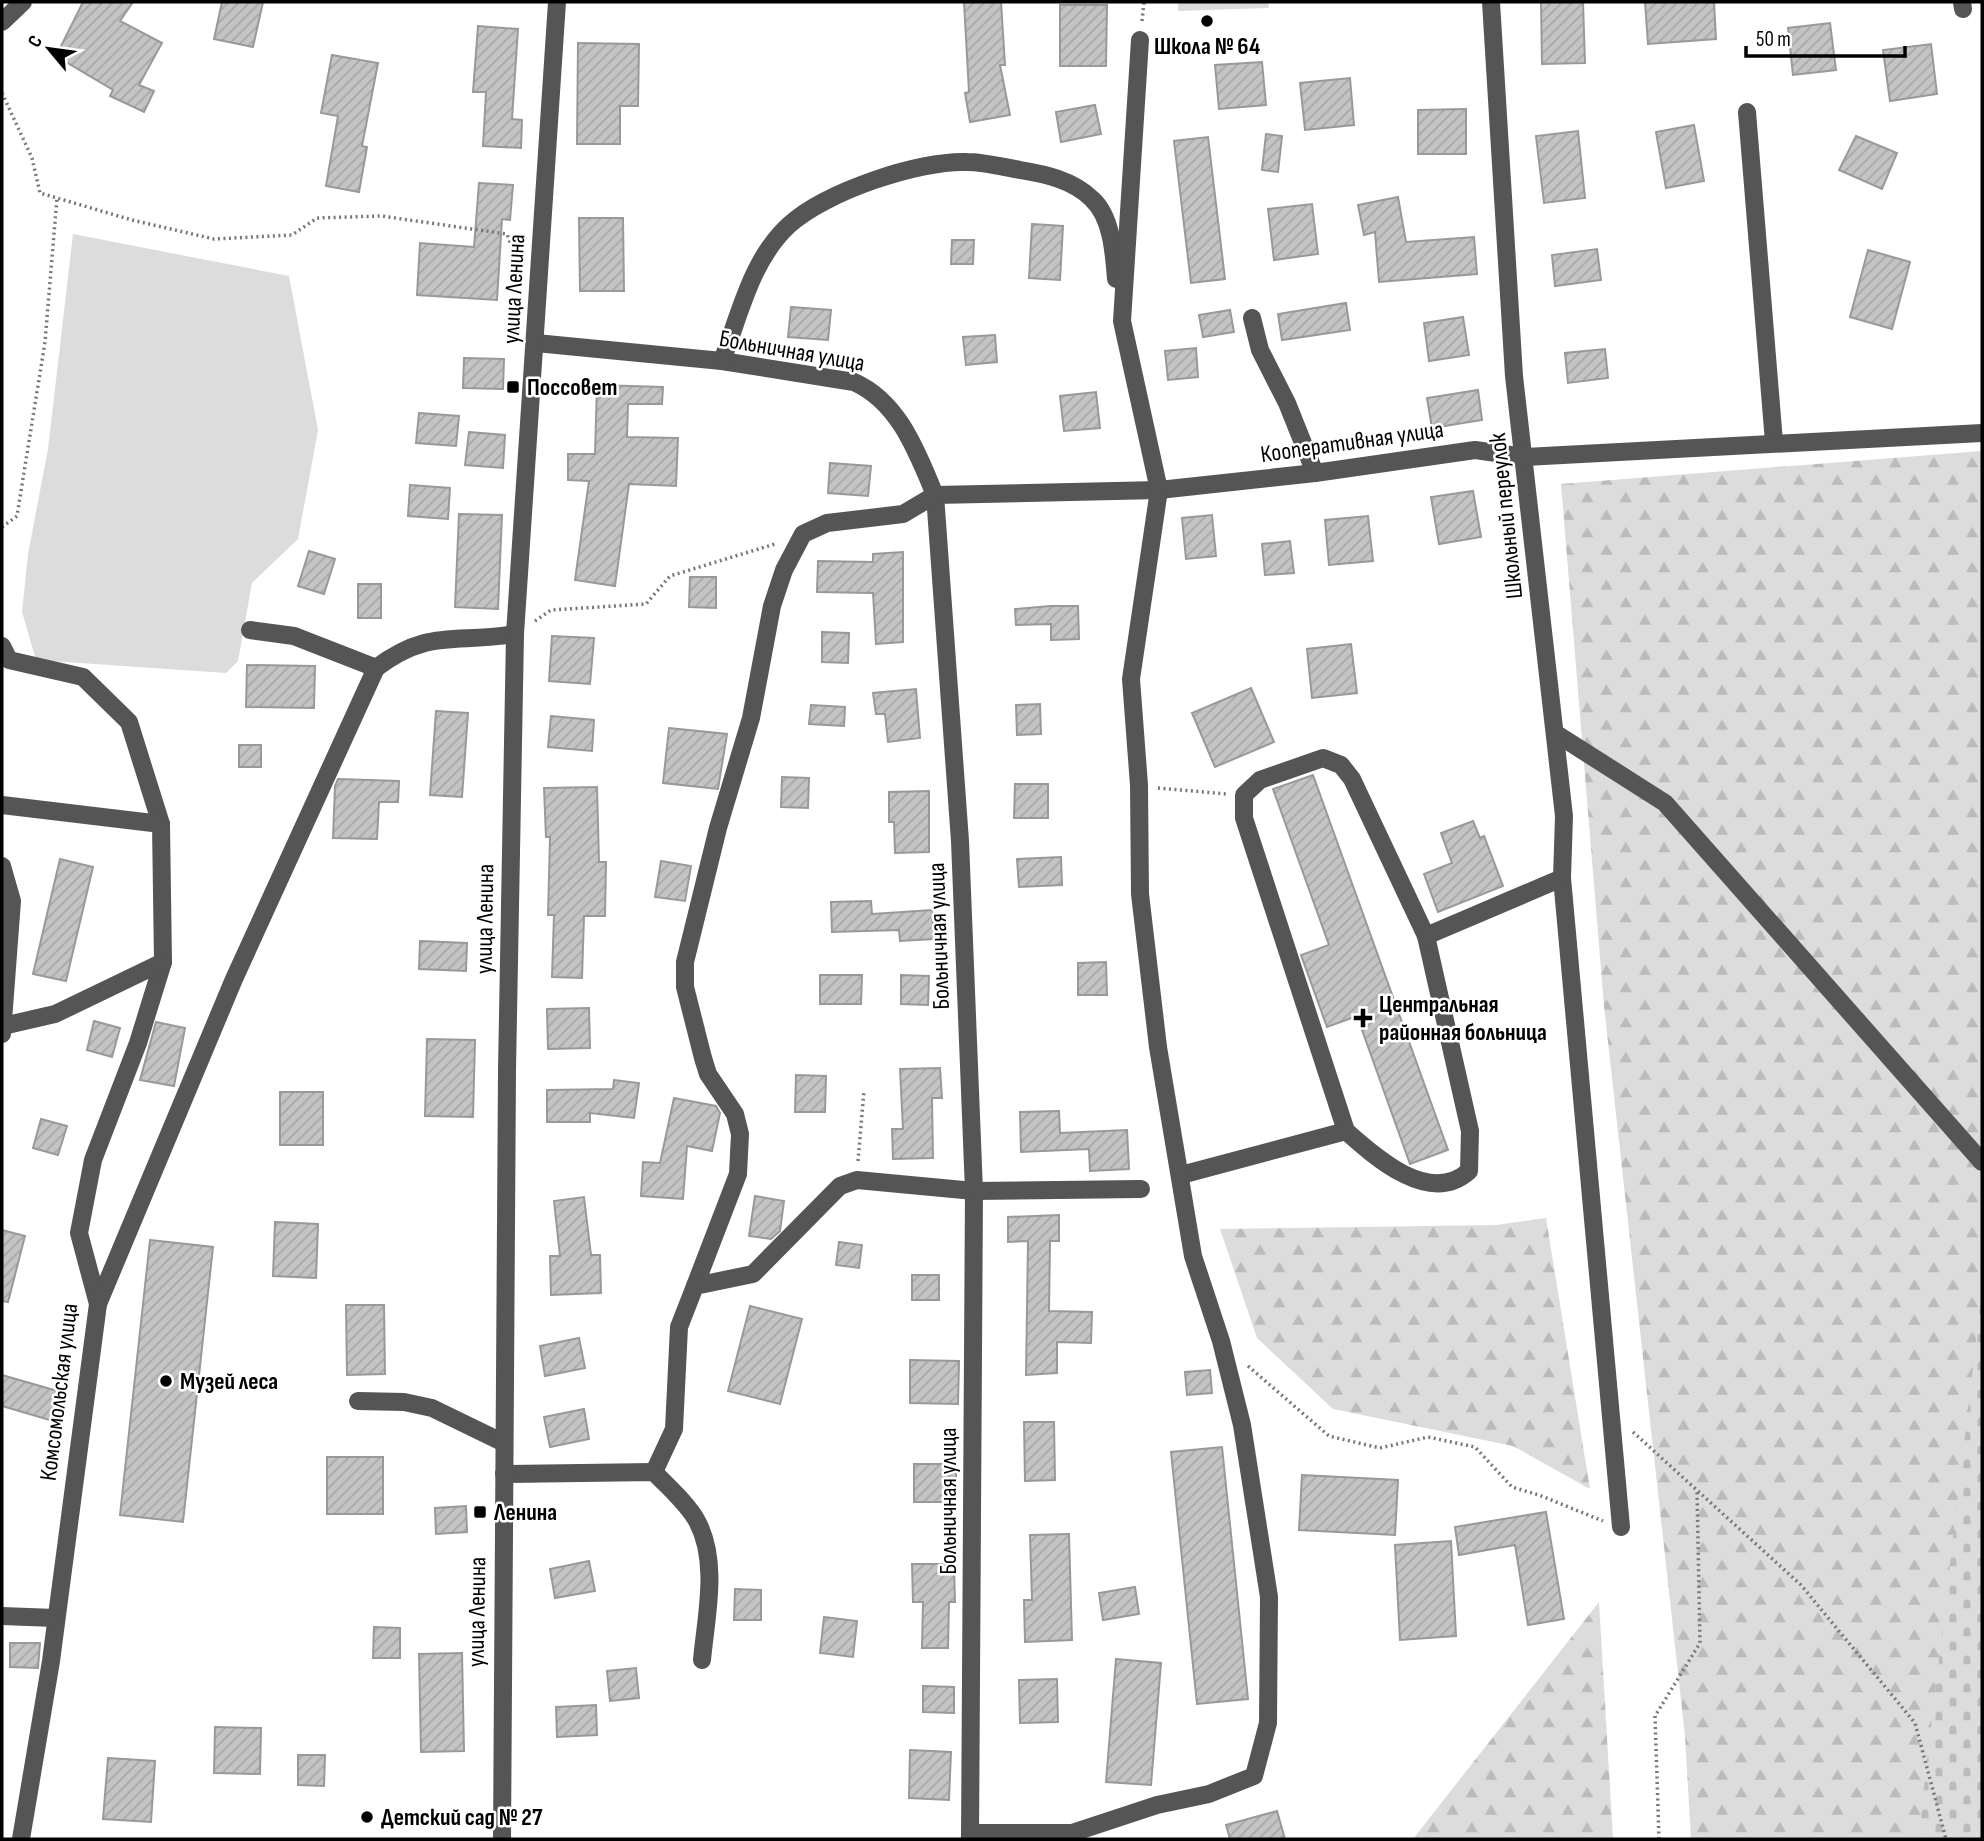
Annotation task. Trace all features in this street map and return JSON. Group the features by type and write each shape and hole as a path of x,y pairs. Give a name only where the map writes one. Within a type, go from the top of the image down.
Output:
{"street":[{"path":"2,22 23,2"},
{"name":"улица Ленина","path":"502,1839 507,1070 515,634 557,2"},
{"name":"Школьный переулок","path":"1490,2 1514,376 1564,816 1562,878 1621,1527"},
{"path":"1122,321 1140,40"},
{"path":"1747,112 1774,442"},
{"path":"722,361 765,250 791,223 838,195 901,171 966,162 1044,173 1074,185 1094,200 1105,219 1114,256 1122,321 1159,490 1131,679 1139,785 1140,894 1158,1047 1193,1256 1221,1341 1242,1425 1269,1597 1268,1723 1254,1776 1209,1794 1157,1805 1072,1833 970,1836"},
{"path":"1252,318 1259,350 1287,403 1315,473"},
{"name":"Больничная улица","path":"536,343 722,361 854,382 872,390 886,403 915,448 936,495 960,841 974,1191 970,1836"},
{"name":"Кооперативная улица","path":"936,495 1159,490 1315,473 1475,450 1525,457 1982,433"},
{"path":"654,1472 674,1429 679,1327 738,1174 740,1134 735,1114 708,1073 703,1058 685,987 685,962 718,828 751,718 772,607 784,570 803,534 827,523 903,514 936,495"},
{"path":"250,630 294,636 376,668"},
{"path":"98,1304 234,979 376,668 400,649 425,640 515,634"},
{"name":"Комсомольская улица","path":"2,646 9,660 83,677 129,722 161,824 163,962 138,1043 93,1160 79,1233 98,1304 55,1618 21,1839"},
{"path":"1555,733 1665,803 1982,1162"},
{"path":"1323,758 1341,765 1352,779 1426,936 1470,1131 1469,1171 1457,1181 1444,1185 1429,1184 1374,1156 1346,1131 1244,818 1244,796 1260,780 1323,758"},
{"path":"2,805 161,824"},
{"path":"2,866 12,901 3,1030 55,1014 163,962"},
{"path":"1426,936 1562,878"},
{"path":"1181,1175 1346,1131"},
{"path":"695,1286 753,1274 826,1198 840,1186 857,1180 974,1191 1141,1188"},
{"path":"358,1401 404,1402 432,1408 504,1443"},
{"path":"504,1474 654,1472 697,1521 706,1547 710,1580 702,1660"},
{"path":"2,1616 55,1618"}],"path":[{"path":"2,93 32,158 40,193 214,239 292,235 317,218 381,216 479,228 507,234 512,248 540,263"},
{"path":"2,527 17,516 45,342 57,198"},
{"path":"515,634 551,610 646,604 670,576 737,558 803,534"},
{"path":"1139,785 1244,796"},
{"path":"857,1180 864,1091"},
{"path":"1246,1365 1329,1436 1380,1448 1428,1437 1475,1447 1512,1488 1539,1495 1578,1514 1621,1527"},
{"path":"1611,1411 1801,1585 1915,1723 1945,1839"},
{"path":"1659,1839 1655,1716 1700,1643 1697,1490"}],"green space":[{"path":"1178,2 1268,2 1269,8 1178,11"},
{"path":"73,234 289,276 318,430 298,539 252,583 238,661 226,673 36,660 22,612 28,554 48,449"},
{"path":"1982,451 1982,1839 1691,1839 1685,1736 1604,1006 1561,484"},
{"path":"1546,1218 1590,1489 1513,1446 1333,1409 1257,1338 1220,1229 1496,1225"},
{"path":"1982,1290 1982,1839 1918,1839"},
{"path":"1599,1602 1613,1839 1413,1839"}],"building":[{"path":"83,2 133,2 120,21 162,43 139,85 154,91 144,112 110,96 113,90 56,56"},
{"path":"222,2 263,2 253,47 214,39"},
{"path":"964,2 1001,2 1005,65 1000,65 1010,115 970,122 965,93 969,92"},
{"path":"1541,2 1583,2 1585,63 1542,64"},
{"path":"1645,2 1714,2 1716,39 1648,44"},
{"path":"1060,5 1107,5 1106,66 1060,66"},
{"path":"1830,23 1836,70 1793,75 1788,28"},
{"path":"478,26 518,29 512,119 522,120 521,148 483,146 486,92 473,92"},
{"path":"578,43 639,44 638,106 620,106 620,144 577,144"},
{"path":"1931,44 1937,94 1890,101 1883,50"},
{"path":"332,55 378,63 362,146 367,147 359,192 326,186 338,116 321,113"},
{"path":"1262,62 1266,105 1219,109 1215,65"},
{"path":"1350,78 1354,125 1305,130 1300,83"},
{"path":"1095,105 1101,134 1061,142 1056,112"},
{"path":"1466,109 1466,154 1418,154 1418,110"},
{"path":"1694,125 1704,181 1666,188 1656,132"},
{"path":"1578,131 1585,198 1544,203 1536,136"},
{"path":"1266,134 1282,136 1278,172 1262,170"},
{"path":"1856,136 1897,153 1882,189 1839,170"},
{"path":"1208,137 1225,279 1191,283 1174,141"},
{"path":"479,183 513,185 510,220 502,219 497,300 417,295 420,243 474,247"},
{"path":"1398,197 1406,242 1474,237 1477,274 1379,282 1375,232 1364,235 1358,205"},
{"path":"1312,204 1318,254 1274,260 1268,209"},
{"path":"579,218 623,218 624,291 580,291"},
{"path":"1032,224 1063,226 1060,280 1029,278"},
{"path":"952,240 974,240 973,264 951,264"},
{"path":"1597,249 1601,280 1555,286 1552,255"},
{"path":"1868,250 1910,262 1892,329 1850,317"},
{"path":"1346,303 1350,330 1282,340 1278,314"},
{"path":"791,307 831,310 828,340 788,337"},
{"path":"1230,310 1234,332 1203,337 1199,315"},
{"path":"1463,317 1469,355 1429,361 1424,323"},
{"path":"995,335 997,362 966,365 963,337"},
{"path":"1196,348 1198,377 1168,380 1165,351"},
{"path":"1605,349 1608,378 1568,383 1565,353"},
{"path":"464,358 504,359 503,389 463,388"},
{"path":"597,385 663,387 662,404 628,404 627,437 678,438 676,486 629,484 615,586 575,580 589,481 568,480 568,454 595,454"},
{"path":"1478,390 1482,420 1432,428 1427,398"},
{"path":"1096,392 1100,428 1064,431 1060,396"},
{"path":"419,413 459,416 456,446 416,443"},
{"path":"469,432 505,435 503,468 465,465"},
{"path":"830,463 871,466 868,496 828,493"},
{"path":"410,485 450,488 448,519 408,516"},
{"path":"1473,491 1481,537 1439,544 1431,497"},
{"path":"459,514 502,515 498,609 455,607"},
{"path":"1212,515 1216,556 1186,559 1182,518"},
{"path":"1368,516 1373,561 1329,565 1325,520"},
{"path":"1290,541 1294,573 1265,575 1262,544"},
{"path":"309,551 335,559 324,594 298,586"},
{"path":"903,552 903,642 876,644 873,593 817,592 818,561 873,562 873,554"},
{"path":"690,577 716,577 716,608 689,607"},
{"path":"358,584 381,584 381,618 358,618"},
{"path":"1078,606 1079,639 1051,640 1051,624 1016,625 1015,609"},
{"path":"822,632 849,633 848,663 822,662"},
{"path":"552,636 594,638 590,684 549,681"},
{"path":"1351,644 1357,693 1312,698 1307,649"},
{"path":"247,665 315,666 314,708 246,707"},
{"path":"1251,688 1274,742 1215,767 1192,713"},
{"path":"916,689 920,738 888,742 885,714 876,714 873,693"},
{"path":"1040,704 1041,734 1017,735 1016,705"},
{"path":"811,705 845,707 844,726 809,724"},
{"path":"436,711 468,713 462,797 430,795"},
{"path":"551,716 594,720 592,751 548,747"},
{"path":"669,728 727,734 718,789 663,783"},
{"path":"239,745 261,745 261,767 239,767"},
{"name":"Центральная районная больница","path":"1313,775 1448,1150 1410,1164 1357,1016 1327,1027 1301,955 1329,945 1273,789"},
{"path":"782,777 809,778 808,808 781,807"},
{"path":"338,779 399,781 398,802 379,802 377,839 333,838 335,786"},
{"path":"1015,784 1048,784 1048,818 1014,818"},
{"path":"597,787 599,862 606,862 605,916 584,916 582,978 552,977 554,915 548,915 550,837 546,837 544,788"},
{"path":"929,791 929,852 895,853 894,822 889,822 889,792"},
{"path":"1473,821 1480,838 1484,836 1503,886 1438,912 1424,874 1452,863 1441,833"},
{"path":"1061,857 1062,885 1019,887 1017,859"},
{"path":"60,859 93,867 66,981 33,974"},
{"path":"661,861 691,866 685,901 655,897"},
{"path":"871,901 872,914 932,910 934,939 900,941 899,930 832,932 831,902"},
{"path":"420,941 467,943 466,971 419,969"},
{"path":"1106,962 1107,995 1078,995 1078,963"},
{"path":"820,975 862,975 861,1004 820,1004"},
{"path":"901,975 929,976 928,1005 901,1004"},
{"path":"589,1008 590,1048 548,1049 547,1009"},
{"path":"94,1021 120,1028 112,1057 87,1050"},
{"path":"156,1022 185,1028 174,1086 140,1080"},
{"path":"427,1039 475,1040 473,1117 425,1116"},
{"path":"940,1068 942,1098 932,1098 933,1158 893,1159 892,1129 903,1129 900,1069"},
{"path":"796,1075 826,1076 825,1112 795,1112"},
{"path":"614,1080 639,1083 634,1118 590,1113 590,1122 547,1122 547,1090 613,1089"},
{"path":"280,1092 323,1092 323,1145 280,1145"},
{"path":"674,1098 716,1106 720,1113 712,1151 687,1146 683,1199 641,1196 643,1162 660,1163"},
{"path":"1059,1111 1060,1133 1127,1130 1129,1169 1090,1171 1089,1149 1021,1152 1020,1112"},
{"path":"41,1119 67,1126 58,1155 33,1148"},
{"path":"755,1196 784,1201 780,1231 771,1239 749,1236"},
{"path":"584,1197 591,1255 600,1255 601,1293 551,1295 550,1256 560,1256 554,1201"},
{"path":"1059,1215 1059,1241 1050,1241 1049,1311 1092,1312 1091,1343 1057,1342 1057,1373 1026,1375 1028,1241 1008,1242 1008,1217"},
{"path":"275,1222 318,1224 316,1278 273,1276"},
{"path":"2,1230 25,1236 8,1302 2,1301"},
{"name":"Музей леса","path":"150,1240 213,1247 183,1522 120,1515"},
{"path":"839,1242 862,1245 859,1268 836,1265"},
{"path":"912,1275 939,1275 939,1300 912,1300"},
{"path":"346,1305 384,1305 385,1374 347,1375"},
{"path":"750,1306 802,1319 780,1404 728,1391"},
{"path":"579,1338 585,1368 545,1376 540,1346"},
{"path":"910,1360 959,1361 958,1404 910,1403"},
{"path":"1210,1370 1212,1393 1187,1395 1185,1372"},
{"path":"2,1375 61,1392 53,1421 2,1406"},
{"path":"584,1409 589,1439 550,1447 544,1417"},
{"path":"1024,1422 1054,1422 1055,1480 1025,1481"},
{"path":"1222,1447 1248,1699 1197,1704 1171,1452"},
{"path":"327,1457 383,1457 383,1514 327,1514"},
{"path":"914,1464 956,1464 956,1502 914,1502"},
{"path":"1302,1475 1398,1480 1395,1535 1299,1530"},
{"path":"466,1506 467,1532 436,1534 435,1508"},
{"path":"1546,1512 1564,1619 1528,1625 1515,1545 1459,1555 1455,1527"},
{"path":"1069,1534 1072,1640 1025,1642 1024,1600 1032,1600 1030,1535"},
{"path":"1451,1541 1456,1636 1400,1640 1395,1545"},
{"path":"589,1561 595,1591 555,1598 550,1569"},
{"path":"912,1564 954,1564 955,1602 949,1602 948,1648 922,1648 923,1602 913,1602"},
{"path":"1135,1587 1139,1614 1103,1620 1099,1593"},
{"path":"735,1589 761,1590 761,1620 734,1620"},
{"path":"824,1617 857,1621 853,1657 820,1653"},
{"path":"374,1627 400,1628 400,1658 373,1658"},
{"path":"10,1643 40,1643 38,1668 10,1667"},
{"path":"462,1653 464,1751 421,1752 419,1654"},
{"path":"1116,1659 1161,1663 1151,1785 1106,1782"},
{"path":"636,1668 639,1698 610,1701 607,1671"},
{"path":"1057,1679 1058,1722 1020,1723 1019,1680"},
{"path":"923,1686 954,1687 954,1713 923,1712"},
{"path":"596,1705 597,1735 557,1737 556,1707"},
{"path":"215,1727 261,1728 260,1774 214,1773"},
{"path":"910,1750 951,1752 949,1800 909,1798"},
{"path":"298,1755 325,1755 324,1786 298,1785"},
{"path":"108,1758 155,1761 151,1822 103,1819"},
{"path":"1277,1811 1285,1839 1230,1839 1226,1825"}],"place":[{"name":"Школа № 64","path":"1207,21"},
{"name":"Поссовет","path":"513,387"},
{"name":"Центральная районная больница","path":"1363,1018"},
{"name":"Музей леса","path":"166,1381"},
{"name":"Ленина","path":"480,1512"},
{"name":"Детский сад № 27","path":"367,1817"}]}
